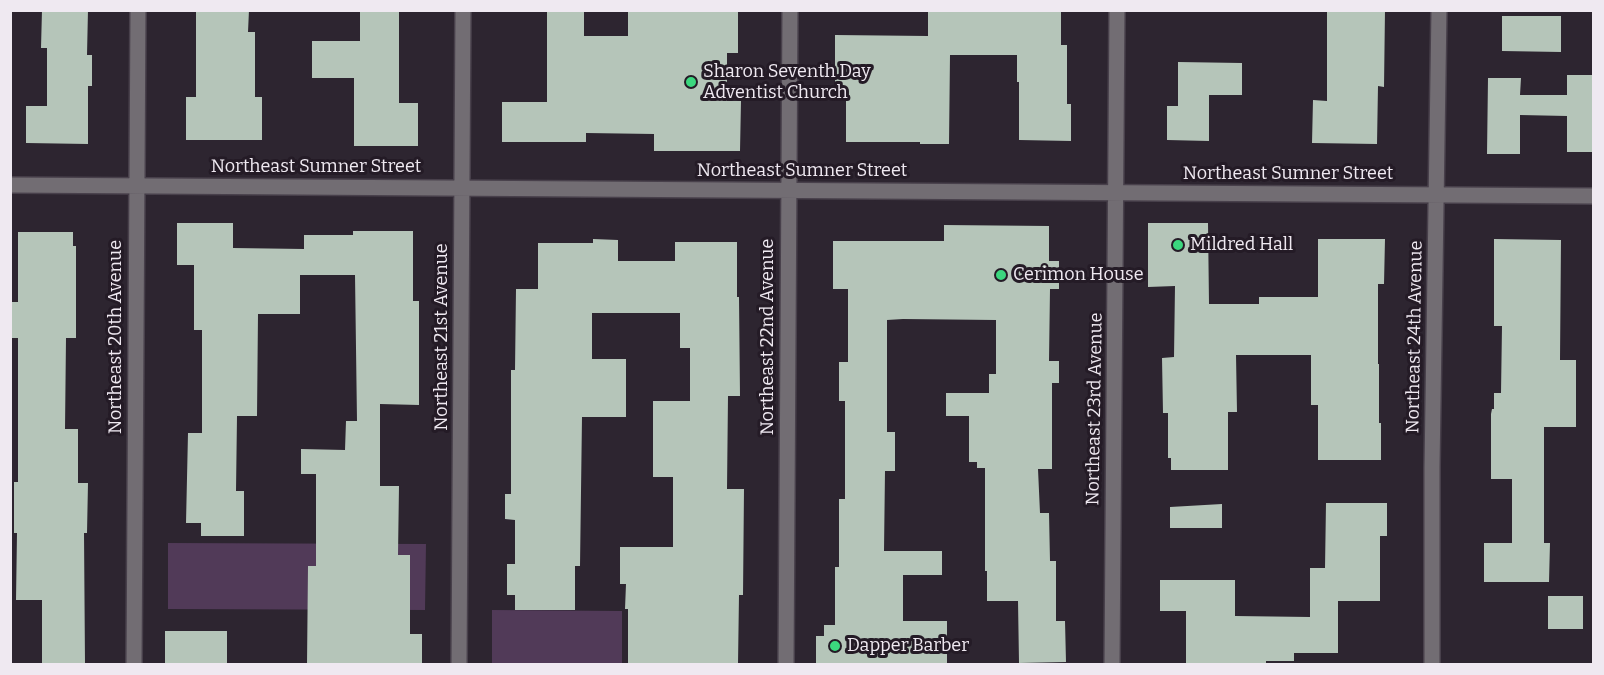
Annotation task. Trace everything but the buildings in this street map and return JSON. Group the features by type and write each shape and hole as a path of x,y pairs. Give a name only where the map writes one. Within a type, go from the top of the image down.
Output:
{"street":[{"name":"Northeast 20th Avenue","path":"134,664 138,10"},
{"name":"Northeast 21st Avenue","path":"459,664 463,10"},
{"name":"Northeast 22nd Avenue","path":"786,664 790,10"},
{"name":"Northeast 23rd Avenue","path":"1112,664 1117,10"},
{"name":"Northeast 24th Avenue","path":"1432,664 1432,467 1440,10"},
{"name":"Northeast Sumner Street","path":"10,185 1593,196"}],"shaded area":[{"path":"168,543 426,544 425,610 168,609"},
{"path":"492,610 622,611 622,664 492,664"}],"place":[{"name":"Sharon Seventh Day Adventist Church","path":"691,82"},
{"name":"Mildred Hall","path":"1178,245"},
{"name":"Cerimon House","path":"1001,275"},
{"name":"Dapper Barber","path":"835,646"}]}
